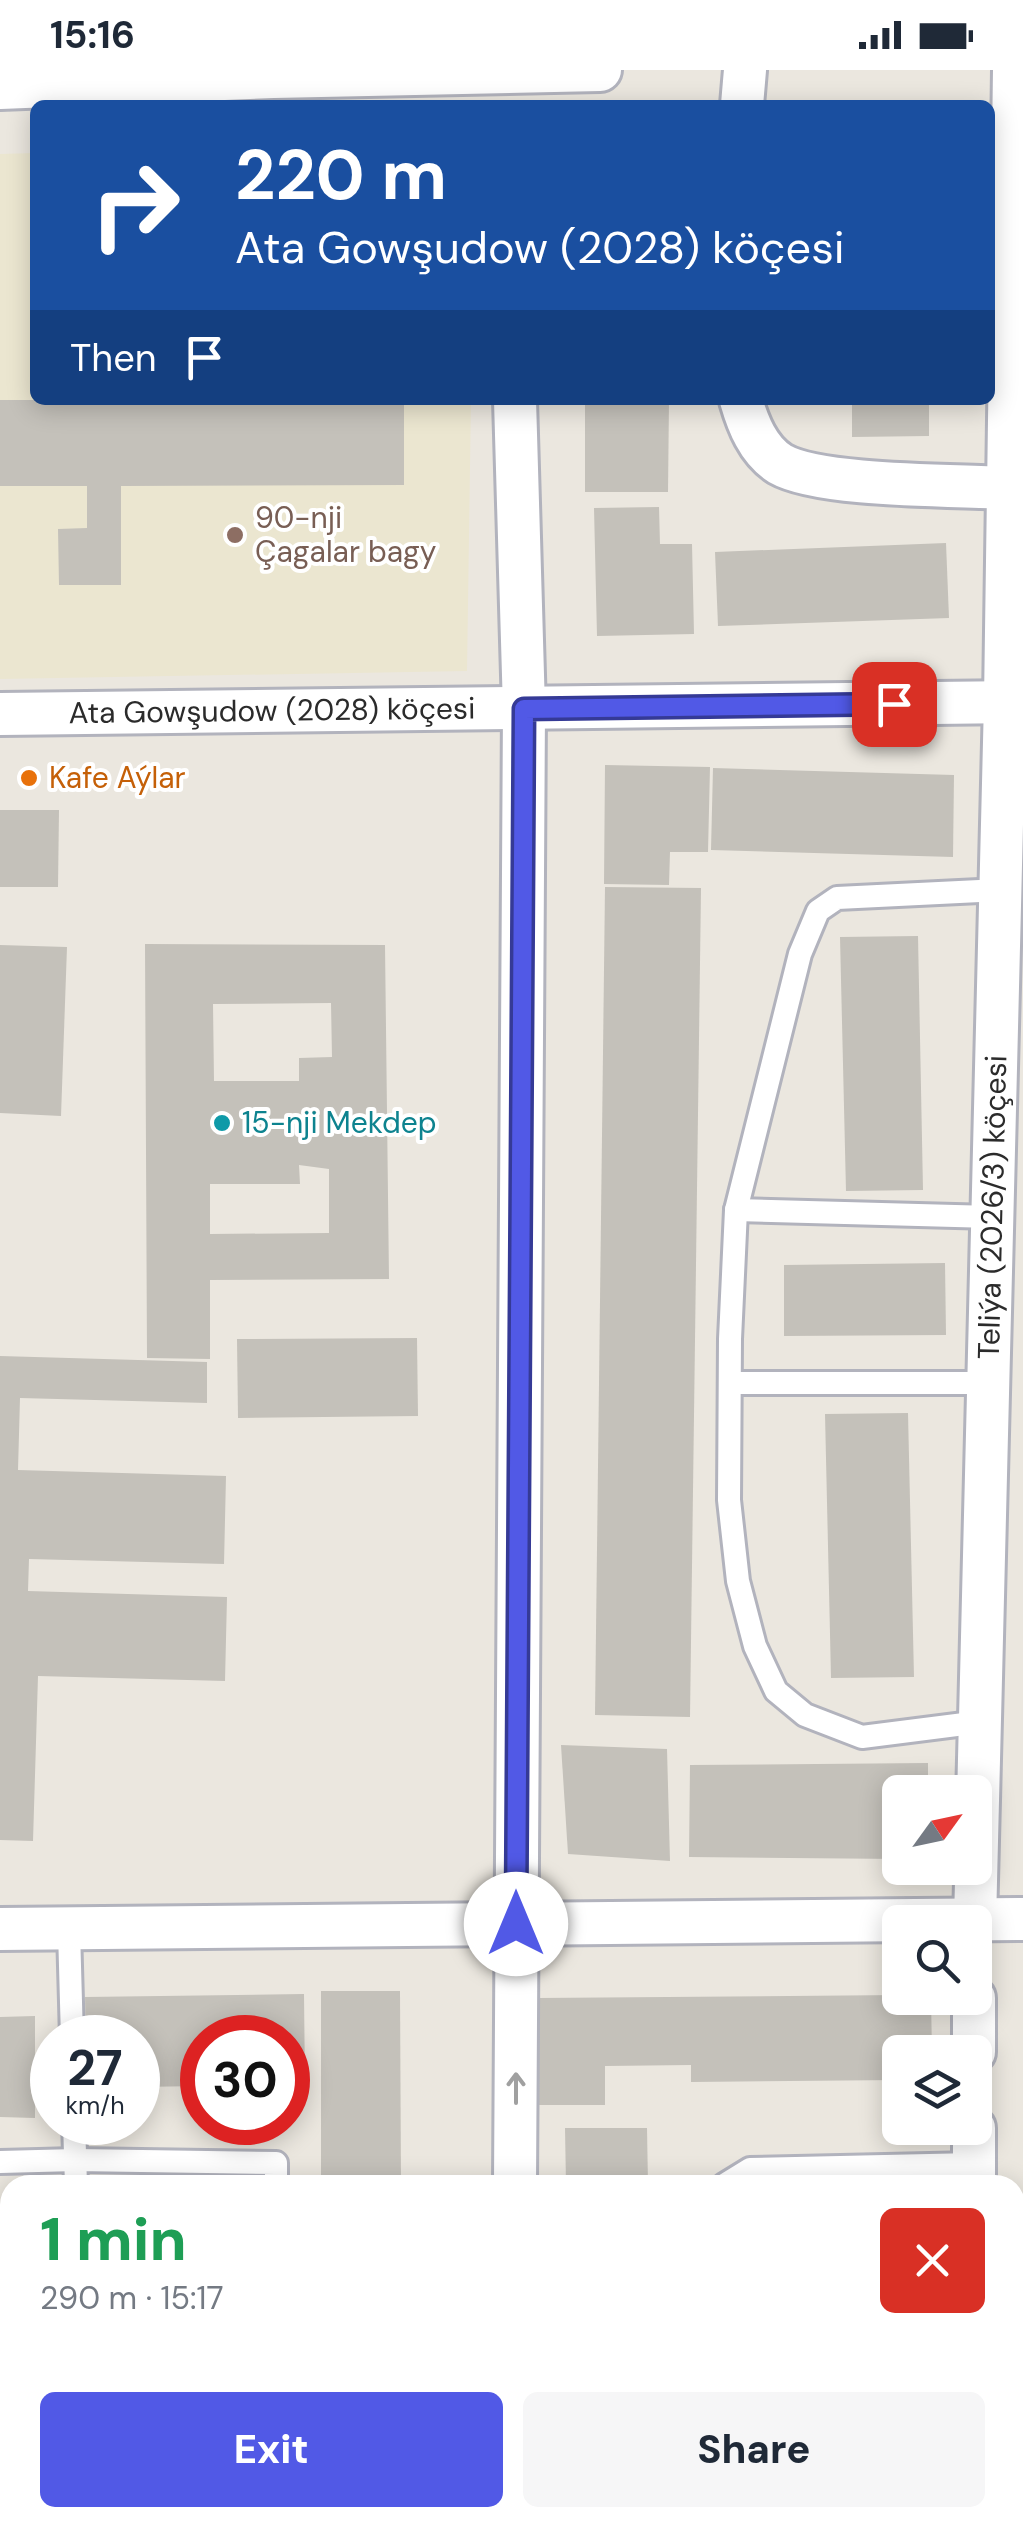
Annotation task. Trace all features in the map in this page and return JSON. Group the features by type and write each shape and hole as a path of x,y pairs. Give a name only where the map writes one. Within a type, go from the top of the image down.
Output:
{"street":[{"path":"0,88 273,74 505,82 600,70"},
{"path":"742,100 745,70"},
{"name":"Teliýa (2026/3) köçesi","path":"974,1905 1000,890 1014,702 1008,488 1014,70"},
{"path":"515,405 524,709 515,2175"},
{"path":"743,405 759,445 779,463 811,476 1008,488"},
{"name":"Ata Gowşudow (2028) köçesi","path":"0,714 1014,702"},
{"path":"992,1920 1023,1919"},
{"path":"0,1930 882,1921"}],"lane":[{"path":"980,1722 862,1737 805,1716 776,1691 755,1646 738,1581 729,1500 730,1383 736,1210 800,954 818,910 837,898 1000,890"},
{"path":"736,1210 992,1218"},
{"path":"730,1383 988,1384"},
{"path":"69,1930 71,2015"},
{"path":"75,2145 76,2175"},
{"path":"741,2175 750,2170 974,2159"},
{"path":"0,2162 276,2163 276,2175"}],"shaded area":[{"name":"90-nji Çagalar bagy","path":"30,153 30,405 471,405 467,671 0,679 0,154"}],"building":[{"path":"0,400 30,400 30,405 404,405 404,485 121,486 121,585 59,585 58,529 87,528 87,486 0,486"},
{"path":"585,405 669,405 668,492 585,492"},
{"path":"852,405 929,405 929,436 852,437"},
{"path":"659,507 660,544 692,544 694,634 597,636 594,508"},
{"path":"946,543 949,618 718,626 715,552"},
{"path":"605,765 710,767 708,852 670,852 669,885 604,884"},
{"path":"713,768 954,775 953,857 711,850"},
{"path":"0,810 59,810 58,887 0,887"},
{"path":"605,887 701,888 690,1717 595,1715"},
{"path":"918,936 923,1190 846,1191 840,937"},
{"path":"145,944 385,945 389,1279 210,1280 210,1359 147,1358","holes":["331,1003 332,1057 299,1058 299,1081 214,1081 213,1004","299,1165 329,1169 329,1233 210,1234 210,1184 300,1184"]},
{"path":"0,945 67,947 61,1116 0,1113"},
{"path":"945,1263 946,1335 784,1336 784,1265"},
{"path":"417,1338 418,1416 238,1418 237,1339"},
{"path":"0,1356 207,1362 207,1403 20,1398 18,1470 226,1476 224,1564 29,1559 28,1591 227,1597 225,1681 38,1676 33,1841 0,1840"},
{"path":"908,1413 914,1677 831,1678 825,1414"},
{"path":"561,1745 667,1749 670,1861 568,1854"},
{"path":"928,1763 928,1775 882,1775 882,1859 689,1857 690,1765"},
{"path":"321,1991 400,1991 401,2175 321,2175"},
{"path":"304,1994 304,2015 180,2015 180,2086 160,2087 160,2015 85,2015 85,1997"},
{"path":"882,1995 882,2015 931,2015 932,2035 882,2035 882,2080 691,2082 691,2065 605,2066 605,2105 539,2105 538,1998"},
{"path":"30,2016 30,2118 0,2117 0,2017"},
{"path":"565,2128 647,2128 648,2175 566,2175"}],"place":[{"name":"90-nji Çagalar bagy","path":"235,535"},
{"name":"Kafe Aýlar","path":"29,778"},
{"name":"15-nji Mekdep","path":"222,1123"}],"route":[{"path":"516,1924 524,709 894,704"}]}
